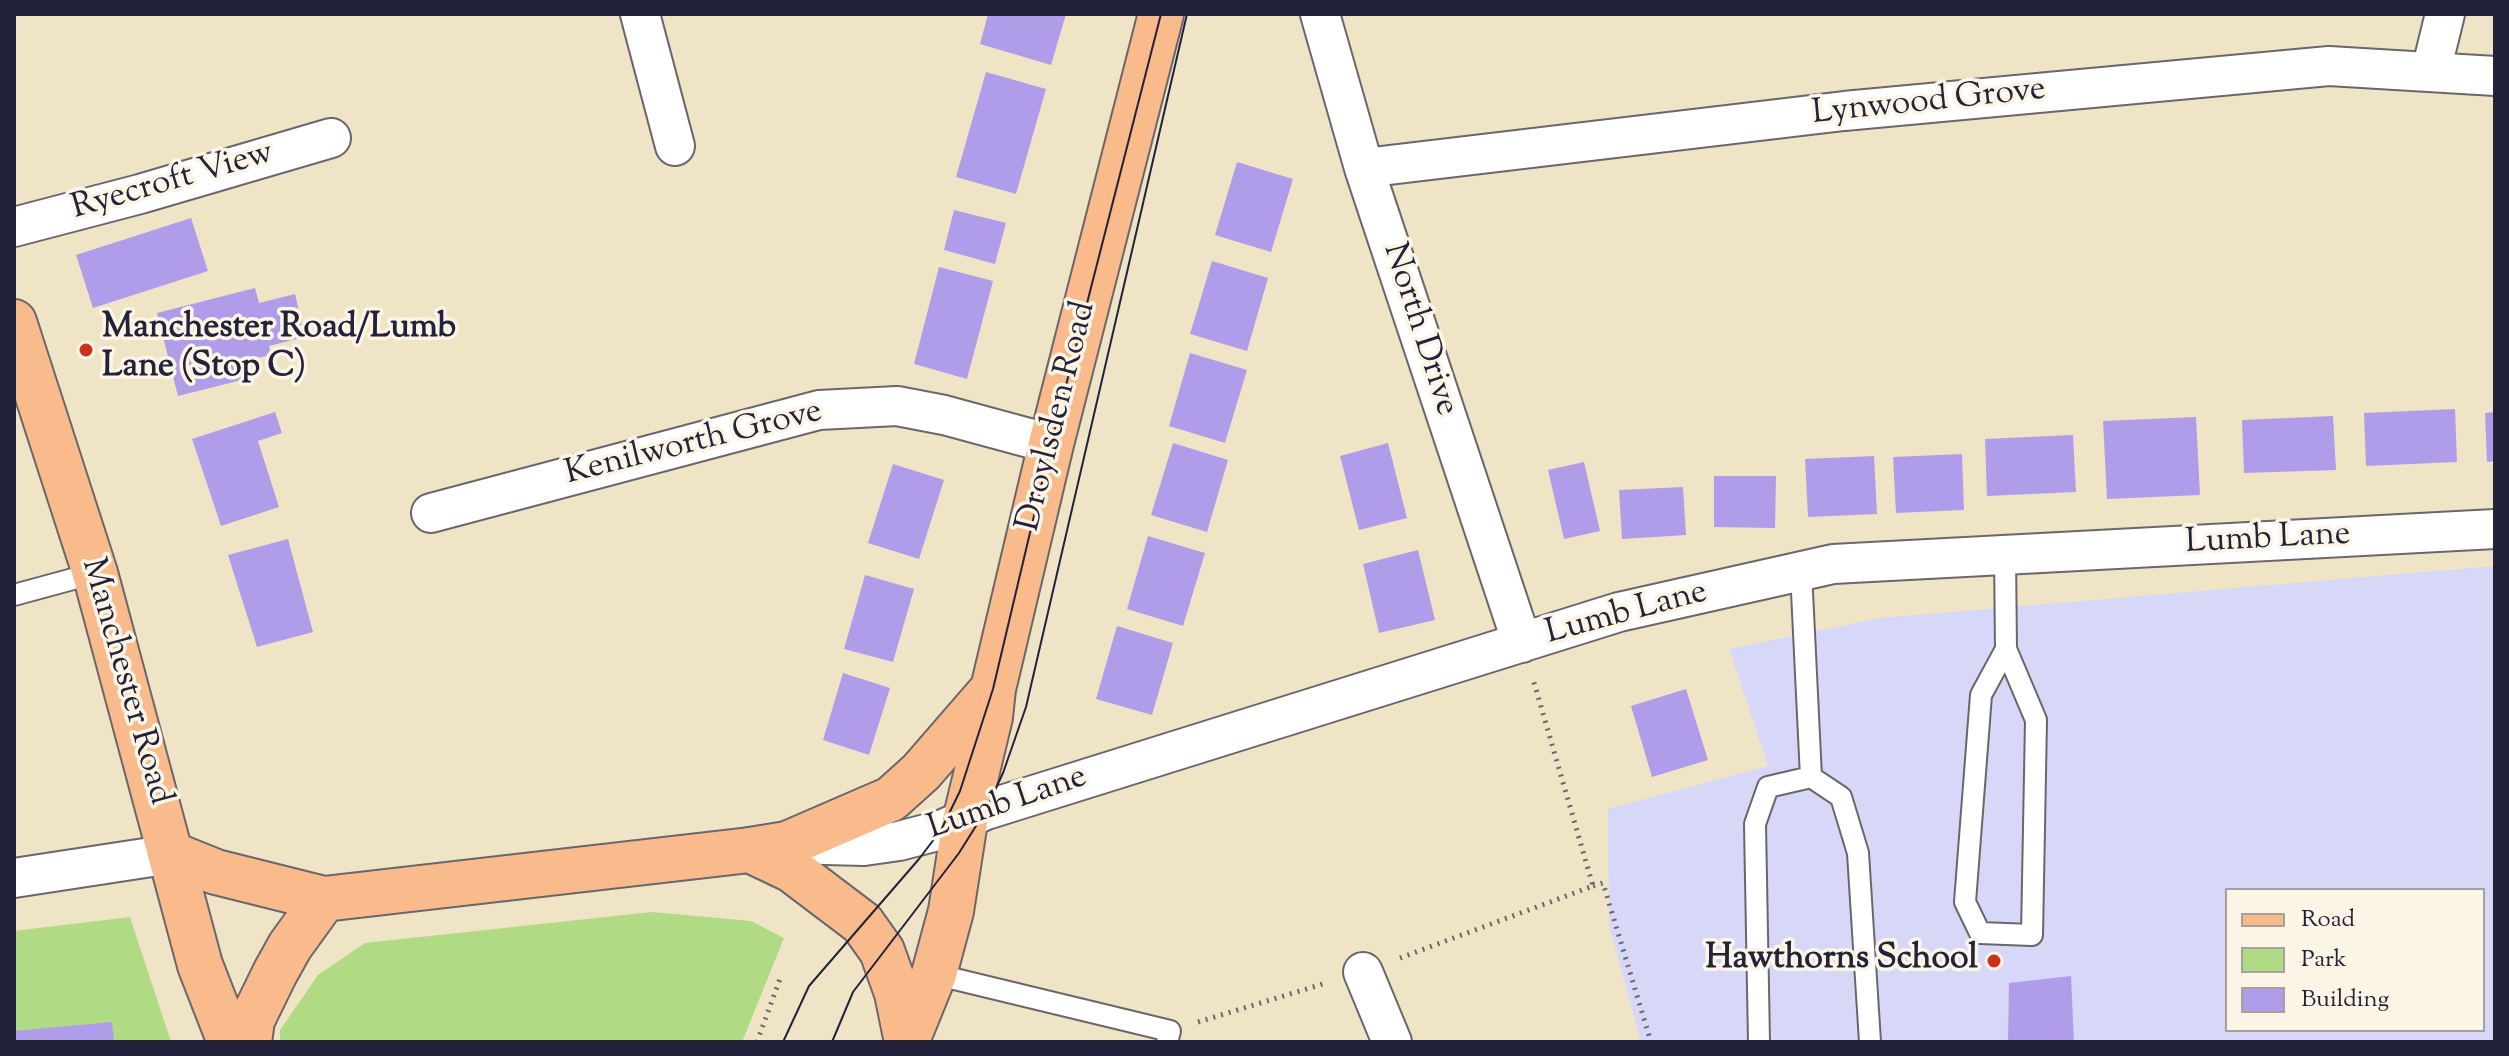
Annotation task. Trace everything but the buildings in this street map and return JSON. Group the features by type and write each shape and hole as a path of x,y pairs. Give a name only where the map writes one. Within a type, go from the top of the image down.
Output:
{"main road":[{"name":"Droylsden Road","path":"907,1040 934,974 951,911 965,821 990,717 993,689 1051,444 1161,14"},
{"name":"Manchester Road","path":"14,322 95,573 200,965 230,1042"},
{"name":"Lumb Lane","path":"171,854 216,872 324,899 768,847 891,799 921,772 993,689"},
{"path":"768,847 792,870 862,923 882,951 897,993 907,1040"},
{"path":"249,1042 252,1020 275,973 324,899"}],"street":[{"path":"640,14 675,146"},
{"name":"North Drive","path":"1320,14 1364,168 1522,643"},
{"path":"2431,71 2445,14"},
{"name":"Lynwood Grove","path":"1364,168 1844,111 2329,66 2495,76"},
{"name":"Ryecroft View","path":"14,227 331,138"},
{"name":"Kenilworth Grove","path":"431,513 819,410 897,406 944,415 1051,444"},
{"name":"Lumb Lane","path":"768,847 864,846 899,841 965,821 986,810 1619,612 1833,564 2495,529"},
{"path":"14,878 171,854"},
{"path":"1363,972 1392,1042"}],"lane":[{"path":"2005,555 2006,649 2036,720 2032,935 1980,933 1965,902 1981,695 2006,649"},
{"path":"1801,571 1811,777"},
{"path":"14,595 95,573"},
{"path":"1759,1042 1755,824 1768,787 1811,777 1841,797 1858,853 1870,1042"},
{"path":"934,974 1168,1036"}],"path":[{"path":"1522,643 1593,886"},
{"path":"1168,1036 1363,972 1603,883 1651,1042"},
{"path":"757,1042 781,976"}],"shaded area":[{"path":"2495,566 2495,1042 1641,1042 1609,925 1608,809 1768,766 1729,649 1881,618"}],"green space":[{"path":"652,912 751,921 784,938 742,1042 280,1042 280,1030 318,975 365,943"},
{"path":"130,917 171,1042 14,1042 14,931"}],"tram line":[{"path":"783,1042 809,986 919,859 941,830 960,791 993,689 1051,444 1161,14"},
{"path":"832,1042 853,992 959,853 986,810 1003,773 1026,707 1187,14"}],"place":[{"name":"Manchester Road/Lumb Lane (Stop C)","path":"86,350"},
{"name":"Hawthorns School","path":"1994,961"}]}
